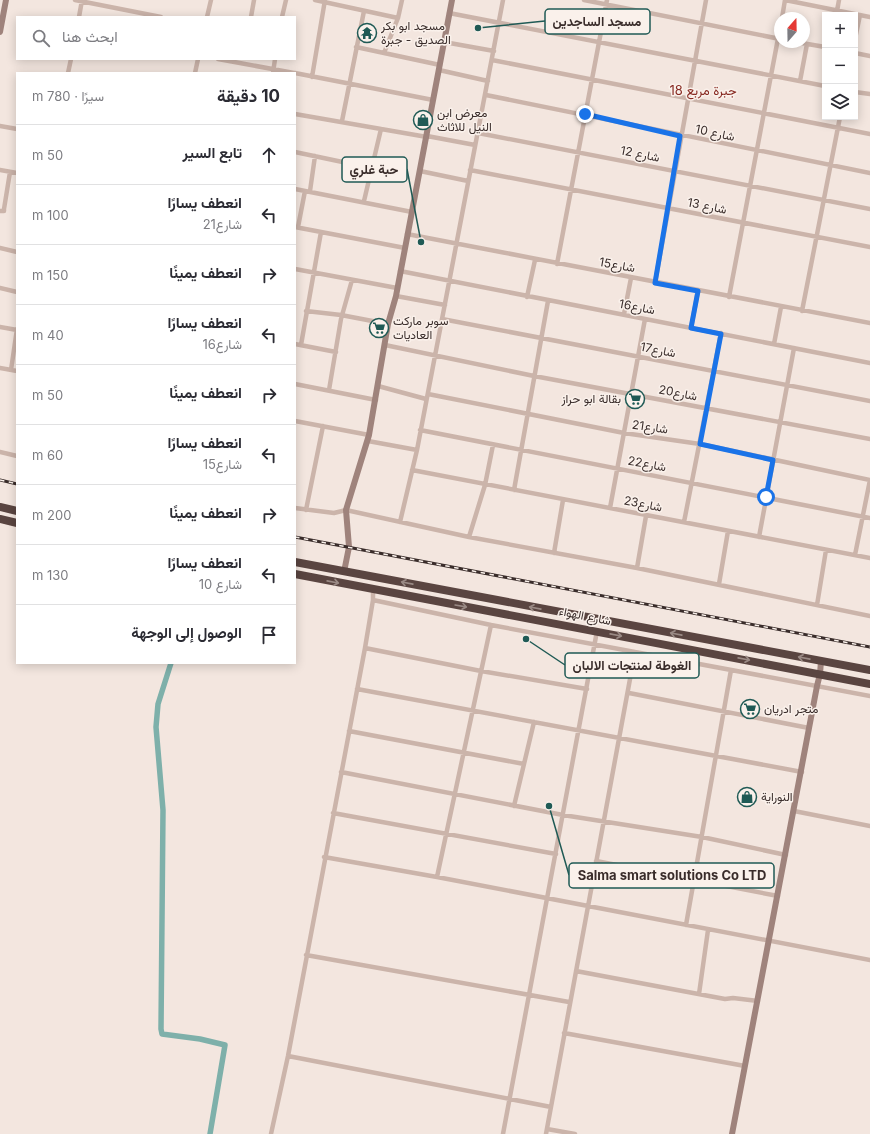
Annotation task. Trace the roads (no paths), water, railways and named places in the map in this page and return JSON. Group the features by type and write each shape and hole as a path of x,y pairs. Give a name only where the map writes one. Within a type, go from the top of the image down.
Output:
{"highway":[{"path":"0,507 16,511"},
{"path":"0,519 16,523"},
{"name":"شارع الهواء","path":"296,562 870,670"},
{"name":"شارع الهواء","path":"296,574 870,684"}],"street":[{"path":"0,32 6,0"},
{"path":"75,0 156,16"},
{"path":"207,16 211,0"},
{"path":"251,16 254,0"},
{"path":"282,16 286,0"},
{"path":"315,0 398,18"},
{"path":"384,53 398,18 402,0"},
{"path":"344,572 349,547 346,510 368,438 376,400 388,324 396,296 452,0"},
{"path":"400,522 417,450 503,0"},
{"path":"584,0 606,2 702,24 774,38"},
{"path":"655,283 680,136 706,0"},
{"path":"783,12 785,0 870,17"},
{"path":"837,11 839,0"},
{"path":"79,16 82,1"},
{"path":"312,77 325,1"},
{"path":"557,264 606,2"},
{"path":"342,121 364,11"},
{"path":"449,13 694,62 822,85"},
{"path":"858,25 860,15"},
{"path":"444,42 494,51"},
{"path":"810,44 822,46"},
{"path":"356,47 488,81"},
{"path":"729,297 744,223 770,76 777,48"},
{"path":"800,81 806,48"},
{"path":"858,54 870,56"},
{"path":"68,72 71,60"},
{"path":"195,72 198,60"},
{"path":"223,60 284,72"},
{"path":"273,71 275,60"},
{"path":"492,60 870,134"},
{"path":"296,73 433,100"},
{"path":"858,92 870,94"},
{"name":"شارع 10","path":"486,95 585,114 680,136 870,173"},
{"path":"296,114 475,145"},
{"path":"802,311 839,120"},
{"path":"0,126 16,129"},
{"path":"364,201 381,129"},
{"name":"شارع 12","path":"478,133 870,209"},
{"path":"296,152 371,168"},
{"path":"315,156 307,191 296,227 405,248"},
{"path":"0,170 16,173"},
{"name":"شارع 13","path":"470,170 870,247"},
{"path":"420,171 468,181"},
{"path":"0,211 4,211 10,172"},
{"path":"296,189 364,201 412,212"},
{"path":"300,345 321,232"},
{"name":"شارع15","path":"407,234 456,245 870,323"},
{"path":"0,248 16,252"},
{"path":"527,297 535,260"},
{"path":"296,269 397,288"},
{"name":"شارع16","path":"400,271 870,363"},
{"path":"624,314 631,278"},
{"path":"329,390 342,316 352,280"},
{"path":"0,288 16,292"},
{"path":"691,328 698,291"},
{"path":"396,296 444,305"},
{"path":"514,490 540,338 548,301"},
{"path":"774,344 780,307"},
{"path":"306,312 342,316 388,324"},
{"name":"شارع17","path":"442,319 870,401"},
{"path":"610,508 646,319"},
{"path":"0,327 16,330"},
{"path":"684,522 721,334"},
{"path":"11,370 16,337"},
{"path":"296,344 336,352"},
{"name":"شارع20","path":"385,345 534,376 870,439"},
{"path":"759,537 794,348"},
{"path":"0,368 16,371"},
{"path":"296,384 376,400"},
{"name":"شارع21","path":"378,386 624,433 700,444 870,480"},
{"path":"296,421 323,426 417,450"},
{"path":"306,510 323,426"},
{"name":"شارع22","path":"420,430 870,518"},
{"path":"469,537 485,484 493,445"},
{"path":"0,452 16,456"},
{"name":"شارع23","path":"412,470 870,558"},
{"path":"855,555 870,480"},
{"path":"554,553 563,500"},
{"path":"296,508 334,513 346,510 469,537 720,584 870,616"},
{"path":"637,568 646,516"},
{"path":"720,584 728,531"},
{"path":"817,605 826,550"},
{"path":"271,1134 288,1056 324,857 365,648 373,600 373,590"},
{"path":"373,600 491,625 870,696"},
{"path":"437,877 491,625"},
{"path":"503,1134 597,631"},
{"path":"365,648 481,671 587,689"},
{"path":"575,1134 547,1131 569,1002 619,738 629,693 635,652"},
{"path":"732,1134 802,772 820,674 821,661"},
{"path":"686,925 731,670"},
{"path":"357,689 802,772"},
{"path":"629,693 809,728"},
{"path":"514,806 534,722"},
{"path":"349,731 524,764"},
{"path":"341,772 514,806 702,838 786,855"},
{"path":"794,811 870,826"},
{"path":"333,813 556,854"},
{"path":"324,857 437,877 769,942 870,960"},
{"path":"596,862 778,896"},
{"path":"700,994 708,930"},
{"path":"306,955 569,1002"},
{"path":"576,971 725,1000 733,998 758,1001"},
{"path":"564,1033 745,1066"},
{"path":"288,1056 551,1107"}],"waterway":[{"path":"171,664 158,704 156,727 163,810 161,1029 162,1034 200,1039 225,1045 210,1134"}],"railway":[{"path":"0,480 16,484"},
{"path":"296,537 870,647"}],"place":[{"name":"مسجد الساجدين","path":"478,28"},
{"name":"مسجد ابو بكر الصديق - جبرة","path":"367,33"},
{"name":"معرض ابن النيل للاثاث","path":"423,120"},
{"name":"حبة غلري","path":"421,242"},
{"name":"سوبر ماركت العاديات","path":"379,328"},
{"name":"بقالة ابو حراز","path":"635,399"},
{"name":"الغوطة لمنتجات الالبان","path":"526,639"},
{"name":"متجر ادريان","path":"750,709"},
{"name":"النوراية","path":"747,797"},
{"name":"Salma smart solutions Co LTD","path":"549,806"}],"district":[{"name":"جبرة مربع 18","path":"703,90"}]}
